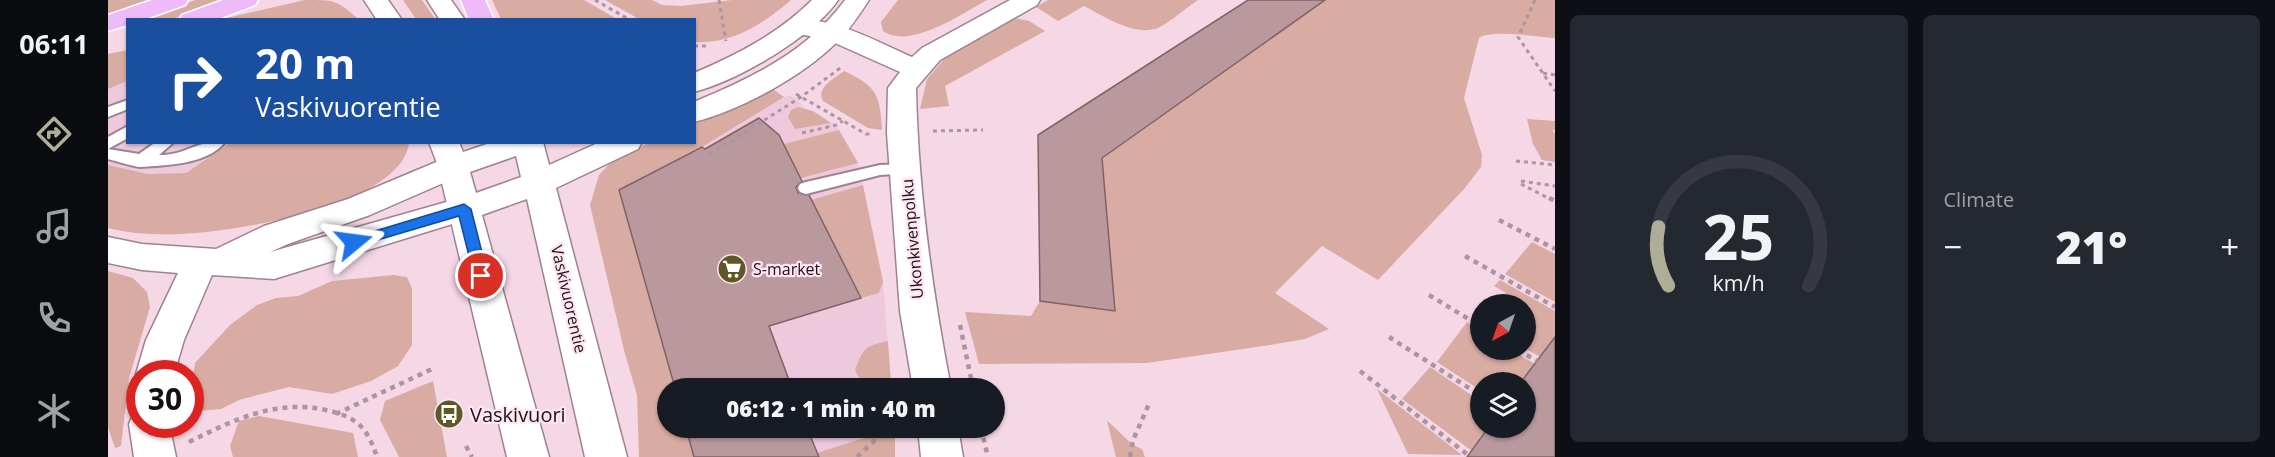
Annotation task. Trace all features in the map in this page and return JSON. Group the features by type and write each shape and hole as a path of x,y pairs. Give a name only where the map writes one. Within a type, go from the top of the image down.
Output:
{"highway":[{"path":"108,23 176,0"},
{"path":"196,18 246,0"},
{"path":"473,0 481,18"},
{"path":"108,44 126,39"}],"main road":[{"path":"376,0 389,18"},
{"path":"439,0 452,18"},
{"path":"696,83 747,60 796,27 826,0"},
{"path":"696,112 770,77 824,39 857,0"},
{"path":"796,27 909,79 931,54 1028,0"},
{"name":"Ukonkivenpolku","path":"909,79 902,133 918,312 930,378"},
{"path":"159,360 165,340 211,261 276,235 359,207 449,154 520,144"},
{"name":"Vaskivuorentie","path":"527,144 551,226 606,457"},
{"path":"108,250 142,256 274,266 464,209 538,183 623,144"},
{"path":"449,154 528,457"},
{"path":"160,438 169,452"},
{"path":"939,438 942,457"}],"lane":[{"path":"108,112 126,105"},
{"path":"108,144 126,132"},
{"path":"139,162 164,144"},
{"path":"108,154 139,162 172,162 214,144"},
{"path":"806,188 880,170 907,169"}],"path":[{"path":"595,0 626,18"},
{"path":"719,0 727,45"},
{"path":"1535,0 1518,37 1555,91"},
{"path":"710,154 801,97 836,71"},
{"path":"1542,73 1555,75"},
{"path":"801,97 866,134"},
{"path":"802,133 836,125 844,120"},
{"path":"930,132 983,130"},
{"path":"1516,161 1555,165"},
{"path":"1555,186 1521,182 1555,201"},
{"path":"1499,220 1555,249"},
{"path":"1466,256 1555,307"},
{"path":"1429,295 1470,320"},
{"path":"1389,337 1470,389"},
{"path":"336,414 432,369"},
{"path":"1360,371 1468,455"},
{"path":"1130,457 1133,440 1149,404"},
{"path":"169,452 257,414 290,405 356,420 374,446 377,457"},
{"path":"856,457 877,438"},
{"path":"983,438 988,457"},
{"path":"466,446 472,457"}],"shaded area":[{"path":"108,0 153,0 108,14"},
{"path":"195,0 227,0 175,18 148,18"},
{"path":"305,0 323,0 335,2 357,18 226,18"},
{"path":"403,0 422,0 434,18 415,18"},
{"path":"492,0 584,0 615,18 501,18"},
{"path":"605,0 652,0 662,5 681,6 732,0 791,0 746,31 709,42 696,42 696,18 637,18"},
{"path":"898,0 987,0 935,28 907,36 894,36 883,31 881,22"},
{"path":"1048,0 1198,0 1165,24 1146,30 1118,24 1084,6 1058,21 1036,7"},
{"path":"1325,0 1555,0 1555,38 1494,34 1479,38 1464,98 1482,155 1481,167 1464,189 1378,280 1322,246 1275,293 1329,329 1305,339 1147,363 979,364 965,312 1031,316 1040,301 1115,310 1102,158"},
{"path":"1015,18 1029,21 1045,31 945,86 949,106 920,109 927,79 945,58"},
{"path":"126,50 126,81 108,89 108,54"},
{"path":"844,71 864,82 875,93 880,108 882,130 868,128 823,101 821,96 824,87"},
{"path":"126,81 126,144 229,144 186,173 148,174 108,165 108,89"},
{"path":"770,87 784,97 702,147 620,190 672,378 657,378 657,438 689,438 694,457 639,457 637,395 625,354 590,205 599,175 612,161 647,144 696,144 696,124"},
{"path":"788,95 797,99 803,107 836,125 858,163 883,282 890,378 672,378 619,190 702,147"},
{"path":"798,107 813,111 831,123 795,129 788,117 791,110"},
{"path":"1527,119 1555,121 1555,130 1552,130 1555,134 1555,162 1542,160 1533,144"},
{"path":"839,130 858,163 801,178 784,144"},
{"path":"229,144 409,144 399,165 377,184 347,199 312,211 237,228 181,234 126,232 108,228 108,165 148,174 186,173"},
{"path":"863,185 883,282 879,293 861,298 811,200"},
{"path":"1532,242 1555,254 1555,302 1505,274"},
{"path":"108,271 133,278 147,292 150,307 134,360 126,360 126,404 121,446 115,448 108,427"},
{"path":"393,275 407,277 412,289 412,345 398,366 371,381 332,394 289,387 239,400 221,409 204,410 204,360 198,360 230,325 257,305 276,298 298,296 332,281"},
{"path":"1500,280 1525,294 1505,294 1494,286"},
{"path":"1536,300 1555,311 1555,337 1540,357 1536,355"},
{"path":"1467,322 1470,324 1470,360 1528,360 1535,364 1529,372 1470,372 1470,383 1437,362"},
{"path":"888,341 891,378 860,378 855,370 863,352 874,345"},
{"path":"1430,367 1470,394 1470,438 1481,438 1472,451 1402,399"},
{"path":"433,381 447,457 399,457 380,420 385,401"},
{"path":"1377,389 1462,455 1408,454"},
{"path":"259,416 353,433 358,457 233,457 230,446 239,421"},
{"path":"1107,421 1142,449 1145,457 1116,457"},
{"path":"689,438 865,438 807,457 694,457"},
{"path":"864,438 895,438 895,457 807,457"}],"building":[{"path":"1248,0 1325,0 1102,158 1115,311 1040,301 1038,135"},
{"path":"759,118 779,135 802,181 796,187 798,193 809,195 861,298 769,326 788,378 672,378 619,190 702,147 705,149"},
{"path":"1555,337 1555,457 1467,457 1481,438 1536,438 1536,372 1529,372"},
{"path":"689,438 811,438 819,457 694,457"}],"place":[{"name":"S-market","path":"732,269"},
{"name":"Vaskivuori","path":"449,414"}],"route":[{"path":"354,242 464,209 481,276"}]}
